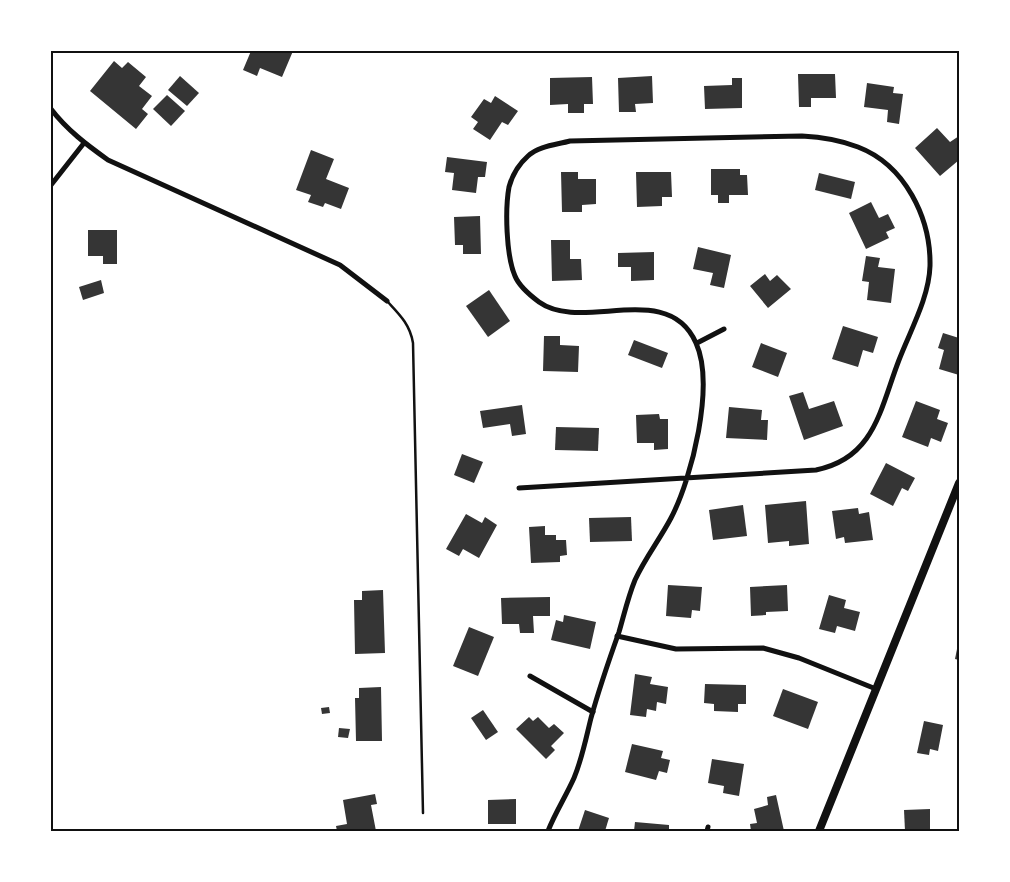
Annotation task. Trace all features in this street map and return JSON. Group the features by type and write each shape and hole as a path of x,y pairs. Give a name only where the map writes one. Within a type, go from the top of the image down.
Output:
{"main road":[{"path":"819,831 959,483"}],"street":[{"path":"51,109 60,122 84,143 108,160 340,265 386,302"},
{"path":"519,488 687,478 816,470 835,467 849,458 872,431 918,312 930,267 928,237 919,207 905,182 884,163 860,147 832,138 802,136 570,141 544,147 528,156 514,173 509,187 508,206 510,258 516,279 529,294 542,304 558,310 644,309 663,313 690,332 697,343 702,373 702,402 698,435 687,478 672,517 636,580 574,777 548,831"},
{"path":"51,185 84,143"},
{"path":"697,343 724,329"},
{"path":"617,636 676,649 763,648 799,658 876,690"},
{"path":"530,676 593,712"}],"lane":[{"path":"386,302 406,322 412,331 413,342 423,813"}],"building":[{"path":"251,51 293,51 282,77 260,68 257,76 243,70"},
{"path":"114,61 122,68 128,62 146,77 139,86 152,96 142,109 148,114 136,129 90,91"},
{"path":"798,74 835,74 836,98 811,98 811,107 799,107"},
{"path":"180,76 199,93 187,106 168,90"},
{"path":"652,76 653,103 635,104 636,112 619,112 618,78"},
{"path":"592,77 593,104 584,104 584,113 568,113 568,104 550,105 550,78"},
{"path":"732,78 742,78 742,108 705,109 704,86 732,85"},
{"path":"867,83 894,87 893,93 903,94 899,124 887,122 888,110 864,107"},
{"path":"167,95 185,111 171,126 153,109"},
{"path":"495,96 518,111 508,125 502,122 490,140 473,129 478,122 471,117 484,99 491,103"},
{"path":"937,128 950,142 959,136 959,160 940,176 915,148"},
{"path":"311,150 334,159 326,179 349,188 341,209 325,203 323,207 308,202 311,195 296,190"},
{"path":"447,157 487,162 485,177 478,177 476,193 452,190 454,173 445,172"},
{"path":"711,169 740,169 740,175 747,175 748,195 729,195 729,203 718,203 718,195 711,195"},
{"path":"561,172 578,172 578,179 596,179 596,204 582,205 582,212 562,212"},
{"path":"636,172 671,172 672,197 662,197 662,206 637,207"},
{"path":"819,173 855,182 851,199 815,190"},
{"path":"871,202 879,218 888,214 895,228 886,232 889,238 866,249 849,213"},
{"path":"480,216 481,254 463,254 463,245 455,245 454,217"},
{"path":"88,230 117,230 117,264 103,264 103,256 88,256"},
{"path":"551,240 570,240 570,259 581,259 582,280 552,281"},
{"path":"698,247 731,255 724,288 710,285 713,273 693,269"},
{"path":"654,252 654,280 631,281 631,267 618,267 618,253"},
{"path":"866,256 880,258 878,267 895,269 891,303 867,300 869,282 862,281"},
{"path":"765,274 770,281 777,275 791,289 768,308 750,286"},
{"path":"101,280 104,293 83,300 79,287"},
{"path":"489,290 510,321 488,337 466,306"},
{"path":"843,326 878,337 873,353 863,350 858,367 832,359"},
{"path":"943,333 959,338 959,375 939,369 944,350 938,348"},
{"path":"544,336 560,336 560,345 579,346 578,372 543,371"},
{"path":"634,340 668,353 662,368 628,355"},
{"path":"761,343 787,353 778,377 752,367"},
{"path":"803,392 809,409 834,401 843,426 804,440 789,396"},
{"path":"916,401 940,410 937,419 948,423 941,442 931,438 928,447 902,437"},
{"path":"522,405 526,434 512,436 510,424 483,428 480,411"},
{"path":"729,407 762,410 761,420 768,420 767,440 726,438"},
{"path":"659,414 660,419 668,419 668,449 654,450 654,443 637,443 636,415"},
{"path":"556,427 599,428 598,451 555,450"},
{"path":"462,454 483,462 474,483 454,475"},
{"path":"886,463 915,478 908,491 902,488 893,506 870,494"},
{"path":"806,501 809,544 789,546 789,541 768,543 765,505"},
{"path":"743,505 747,536 713,540 709,510"},
{"path":"858,508 859,514 869,512 873,540 845,543 844,537 836,539 832,511"},
{"path":"466,514 482,523 485,517 497,525 479,558 463,549 459,556 446,549"},
{"path":"631,517 632,541 590,542 589,518"},
{"path":"545,526 545,535 556,535 556,540 566,540 567,555 560,556 560,562 531,563 529,527"},
{"path":"668,585 702,587 700,611 692,610 691,618 666,616"},
{"path":"787,585 788,611 766,612 766,615 751,616 750,587"},
{"path":"383,590 385,653 355,654 354,600 362,600 362,591"},
{"path":"829,595 846,600 844,608 860,612 855,631 837,626 835,633 819,629"},
{"path":"550,597 550,616 533,616 534,633 520,633 519,624 502,624 501,598"},
{"path":"564,615 596,622 590,649 551,640 556,620 563,622"},
{"path":"469,627 494,637 478,676 453,666"},
{"path":"959,644 959,660 955,659"},
{"path":"635,674 652,677 650,684 668,687 666,704 657,702 656,711 647,709 646,717 630,715"},
{"path":"705,684 746,685 746,704 738,704 738,712 714,711 714,704 704,703"},
{"path":"381,687 382,741 356,741 355,698 359,698 359,688"},
{"path":"783,689 818,702 808,729 773,716"},
{"path":"329,707 330,713 322,714 321,708"},
{"path":"483,710 498,732 486,740 471,718"},
{"path":"529,717 533,721 538,717 549,728 554,724 564,733 551,746 555,750 546,759 516,729"},
{"path":"924,721 943,725 938,751 930,749 929,755 917,753"},
{"path":"339,728 350,729 348,738 338,737"},
{"path":"632,744 663,751 661,758 670,760 667,773 659,771 656,780 625,772"},
{"path":"712,759 744,764 739,796 723,793 724,786 708,783"},
{"path":"375,794 377,804 371,805 376,831 337,831 336,826 347,824 343,800"},
{"path":"776,795 784,831 751,831 750,824 757,823 754,809 768,805 767,797"},
{"path":"516,799 516,824 488,824 488,800"},
{"path":"930,809 930,831 905,831 904,810"},
{"path":"585,810 609,818 605,831 578,831"},
{"path":"635,822 669,825 669,831 634,831"}]}
